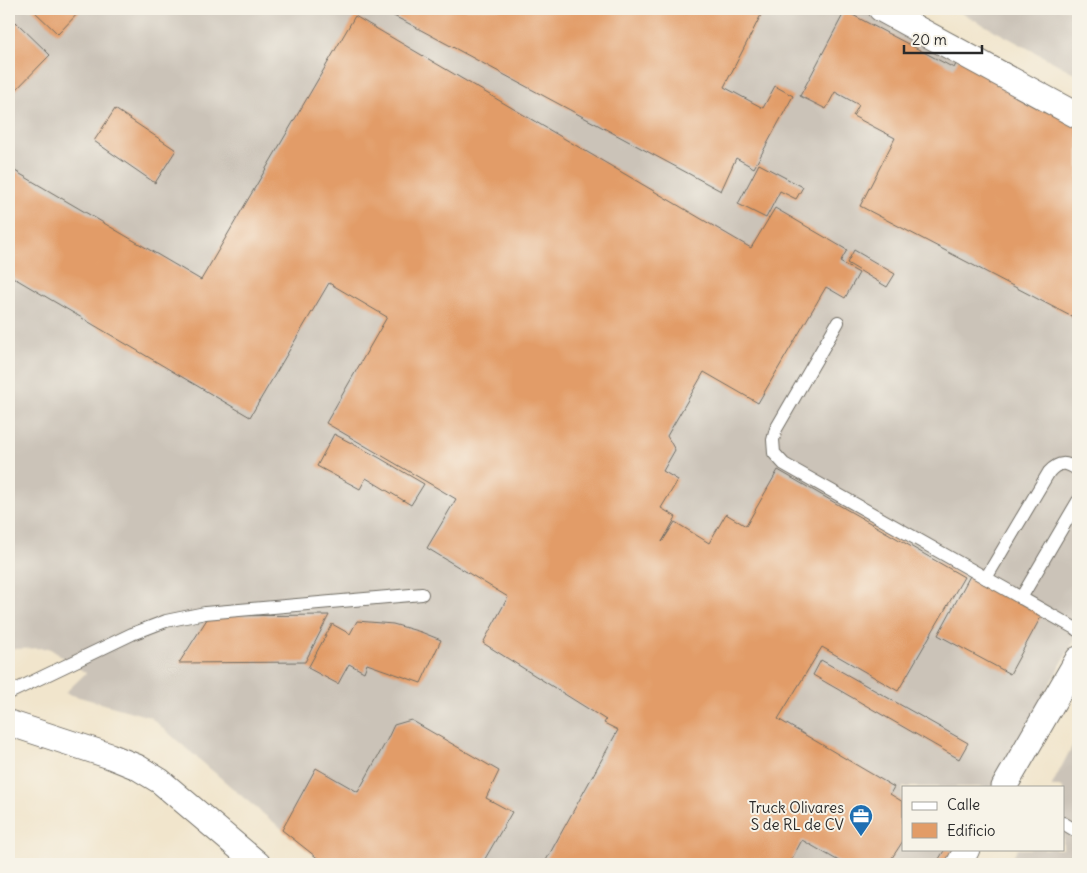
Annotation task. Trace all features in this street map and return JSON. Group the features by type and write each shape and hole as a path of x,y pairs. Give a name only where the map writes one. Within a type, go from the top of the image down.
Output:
{"street":[{"path":"880,9 1078,116"},
{"path":"1005,786 1078,659"},
{"path":"9,723 110,756 137,767 160,781 258,864"},
{"path":"959,864 967,850"}],"lane":[{"path":"838,322 776,429 773,440 774,453 784,464 1078,630"},
{"path":"986,578 1049,472 1055,465 1063,464 1070,465 1078,470"},
{"path":"1021,598 1078,501"},
{"path":"9,693 132,634 166,621 205,613 422,594"},
{"path":"1064,824 1078,832"}],"shaded area":[{"path":"9,9 864,9 1078,123 1078,634 993,786 902,786 902,850 956,850 948,864 325,864 244,798 150,717 65,693 86,673 49,648 9,649"},
{"path":"954,9 1078,9 1078,75"},
{"path":"1078,735 1078,864 1009,864 1016,850 1064,850 1064,786 1052,786"}],"building":[{"path":"32,9 82,9 58,34"},
{"path":"379,9 764,9 724,87 763,108 775,86 793,96 754,168 736,158 721,191"},
{"path":"845,11 954,68 959,58 1078,121 1078,320 860,206 895,138 853,116 859,105 835,92 826,109 800,96"},
{"path":"355,16 751,248 775,208 847,250 840,262 859,273 845,298 826,287 758,403 704,372 667,436 675,450 663,471 678,480 661,508 676,517 662,542 675,522 709,543 726,514 746,526 778,470 964,577 898,691 822,647 778,719 894,787 890,794 902,801 902,843 888,864 844,864 802,840 789,864 544,864 618,730 604,723 606,720 483,643 508,597 427,548 456,499 326,423 387,317 329,283 250,417 9,275 9,182 15,171 201,280"},
{"path":"16,22 50,55 10,96 9,30"},
{"path":"115,109 176,150 155,183 94,141"},
{"path":"759,164 803,187 796,199 780,191 766,218 738,204"},
{"path":"854,250 895,274 887,287 847,263"},
{"path":"334,434 424,484 411,505 366,478 360,489 317,466"},
{"path":"971,574 1043,613 1010,674 938,635"},
{"path":"329,615 305,662 179,663 209,616"},
{"path":"357,621 393,624 441,640 421,683 367,664 364,672 349,664 338,684 308,668 332,624 350,634"},
{"path":"821,660 968,743 959,759 813,675"},
{"path":"411,720 499,771 486,798 512,812 482,864 325,864 282,830 316,768 358,792 394,725"},
{"path":"944,850 950,850 955,853 948,864 936,864"}],"place":[{"name":"Truck Olivares S de RL de CV","path":"861,837"}]}
